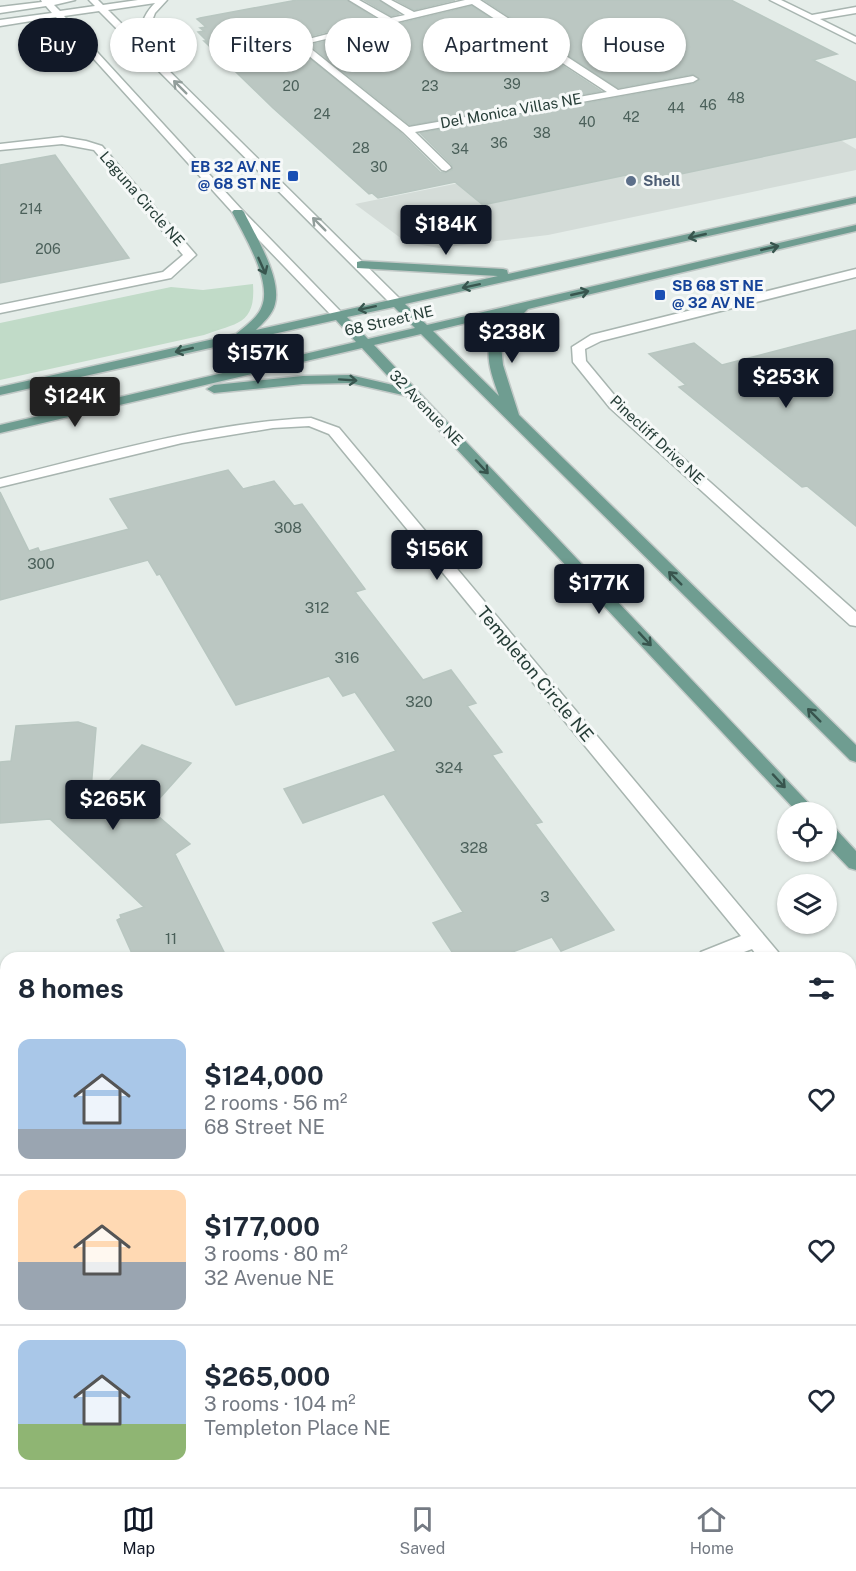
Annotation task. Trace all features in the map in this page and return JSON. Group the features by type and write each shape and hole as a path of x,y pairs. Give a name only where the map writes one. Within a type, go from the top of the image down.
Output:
{"main road":[{"name":"68 Street NE","path":"0,391 856,200"},
{"path":"238,212 268,278 270,297 269,306 241,337"},
{"name":"68 Street NE","path":"0,429 856,228"},
{"path":"361,265 529,274"},
{"path":"396,302 856,756"},
{"path":"516,421 496,371 496,337 506,322 523,307"},
{"name":"32 Avenue NE","path":"338,315 799,802"},
{"path":"144,396 303,380 350,379 414,394"},
{"path":"837,843 856,863"}],"street":[{"path":"0,10 71,0"},
{"path":"93,0 111,18"},
{"path":"0,23 155,0"},
{"path":"149,18 163,0"},
{"path":"353,0 384,18"},
{"path":"385,0 412,15"},
{"name":"Del Monica Villas NE","path":"398,18 475,0 616,93"},
{"path":"774,0 856,40"},
{"name":"32 Avenue NE","path":"47,2 238,212 338,315"},
{"path":"811,18 856,10"},
{"name":"Del Monica Villas NE","path":"325,36 298,43 325,65"},
{"path":"165,72 396,302"},
{"name":"Del Monica Villas NE","path":"334,72 407,130 446,168"},
{"name":"Del Monica Villas NE","path":"407,130 693,79"},
{"name":"Laguna Circle NE","path":"0,147 57,140 82,141 98,148 190,255 168,275 0,309"},
{"name":"Pinecliff Drive NE","path":"856,273 596,338 578,347 580,362 615,405 856,621"},
{"name":"Templeton Circle NE","path":"0,483 182,439 273,424 311,422 334,431 766,952"},
{"path":"723,952 755,939"}],"shaded area":[{"path":"797,115 856,149 856,170 548,235 439,248 406,242 355,204"}],"green space":[{"path":"253,284 251,308 247,315 226,328 204,335 0,380 0,323 171,287 203,290"}],"building":[{"path":"297,0 347,0 374,18 325,18 325,32 313,36 313,18 209,18 209,46 198,32 204,31 200,28 206,27 197,19"},
{"path":"364,0 379,0 399,14 391,16"},
{"path":"396,0 455,0 414,10"},
{"path":"484,0 731,0 837,54 813,60 856,82 856,137 638,183 626,175 483,205 455,182 378,198 372,193 369,194 236,72 313,72 313,61 402,134 440,172 445,173 452,170 452,165 420,133 693,84 700,80 693,74 618,88 594,72 686,72 686,18 582,18 582,64 570,56 570,18 511,18"},
{"path":"472,6 490,18 423,18 423,72 570,71 601,91 410,125 344,72 411,72 411,21"},
{"path":"325,41 325,57 313,47 313,44"},
{"path":"55,155 129,258 0,283 0,165"},
{"path":"856,330 856,526 807,486 802,487 679,387 686,385 649,354 694,343 722,365"},
{"path":"228,470 243,489 274,481 294,506 302,504 365,589 355,592 423,680 451,670 476,703 467,706 502,752 492,755 542,822 535,824 614,930 561,951 552,937 513,952 452,952 433,923 463,912 384,794 303,823 284,789 396,751 355,692 343,696 329,676 236,705 160,574 157,575 148,560 0,600 0,492 29,551 38,548 40,552 129,529 110,499"},
{"path":"78,722 96,728 90,802 142,745 191,763 150,809 190,844 175,854 224,952 131,952 117,920 121,918 120,915 144,907 50,819 0,823 0,762 11,761 16,726"}],"place":[{"name":"EB 32 AV NE @ 68 ST NE","path":"293,176"},
{"name":"Shell","path":"631,181"},
{"name":"SB 68 ST NE @ 32 AV NE","path":"660,295"}]}
